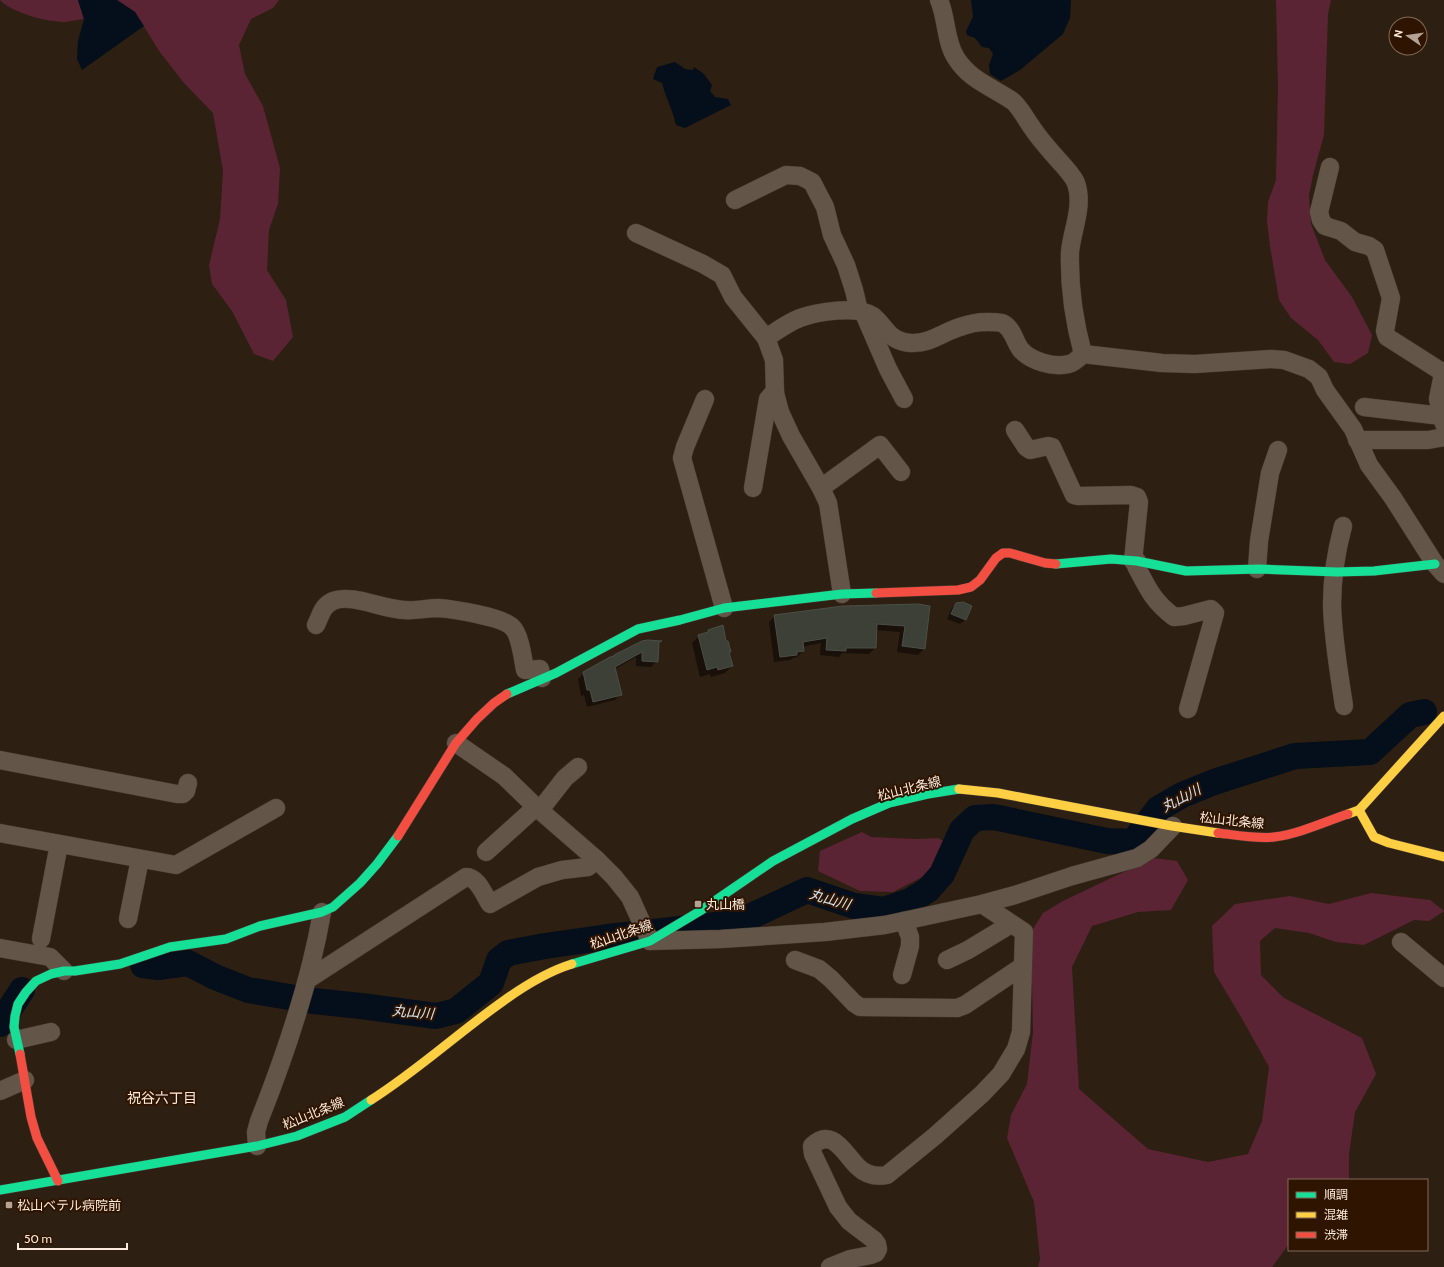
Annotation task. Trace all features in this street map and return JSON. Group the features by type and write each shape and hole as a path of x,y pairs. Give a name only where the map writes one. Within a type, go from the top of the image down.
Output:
{"street":[{"path":"938,0 942,8 947,37 956,58 976,79 1012,101 1036,134 1076,182 1078,206 1070,250 1070,274 1073,311 1083,354"},
{"path":"1330,167 1319,212 1321,220 1325,226 1341,231 1355,242 1369,246 1375,250 1391,298 1385,331 1387,337 1443,374 1438,398 1443,420 1364,407"},
{"path":"735,200 786,175 800,176 812,182 825,207 832,235 846,265 861,311 888,369 904,399"},
{"path":"636,233 703,264 722,275 733,297 766,338 774,360 775,391 780,412 791,436 821,488 828,504 842,594"},
{"path":"766,338 799,318 812,314 853,309 873,316 888,334 897,340 923,342 960,326 992,322 1002,323 1010,329 1021,350 1043,363 1069,364 1076,361 1083,354"},
{"path":"1083,354 1162,363 1195,364 1271,359 1284,360 1309,369 1319,377 1352,430 1369,465 1393,498 1439,569"},
{"path":"753,488 768,398 775,391"},
{"path":"705,399 682,458 724,608"},
{"path":"1015,430 1026,447 1030,450 1048,446 1052,447 1074,495 1131,495 1137,498 1139,502 1135,561 1150,594 1163,609 1174,617 1211,609 1215,613 1188,709"},
{"path":"1357,440 1428,440 1444,437"},
{"path":"821,488 880,446 901,472"},
{"path":"1257,569 1259,541 1270,473 1278,450"},
{"path":"1342,526 1334,572 1332,605 1344,706"},
{"path":"58,1181 37,1138 31,1117 14,1027 18,1004 36,981 51,974 64,971 75,971 120,964 170,948 226,939 260,926 322,912 333,907 378,864 406,824 456,743 477,719 494,703 512,691 556,673 638,629 680,620 724,608 842,594 958,590 971,587 980,580 996,558 1003,554 1010,554 1046,563 1062,564 1111,559 1135,561 1186,571 1257,569 1334,572 1439,569"},
{"path":"316,626 325,606 334,601 348,599 388,608 405,610 438,608 462,611 502,621 512,626 516,633 525,670 540,669 542,678"},
{"name":"松山北条線","path":"0,1190 257,1146 297,1136 345,1117 393,1086 482,1016 532,981 565,966 650,940 700,911 773,861 852,819 889,803 928,794 962,790 998,793 1172,826 1239,836 1273,837 1299,831 1359,810 1444,716"},
{"path":"456,743 504,776 538,809 597,860 623,887 630,898 650,940 721,939 825,932 885,925 982,904 1015,895 1072,876 1137,858 1151,849 1172,826"},
{"path":"0,760 176,794 183,794 186,791 188,783"},
{"path":"486,852 538,809 565,778 578,767"},
{"path":"0,832 176,865 276,808"},
{"path":"1359,810 1374,837 1389,843 1444,857"},
{"path":"41,939 59,844"},
{"path":"128,919 140,859"},
{"path":"307,980 466,877 473,879 479,885 490,904 538,877 562,870 592,866 597,860"},
{"path":"830,1267 850,1259 871,1255 876,1253 878,1249 874,1240 849,1221 838,1208 813,1154 812,1146 817,1141 827,1139 837,1142 858,1168 868,1174 878,1177 887,1175 935,1136 982,1094 1001,1074 1016,1049 1021,1032 1024,932 982,904"},
{"path":"257,1146 256,1132 259,1120 289,1040 307,980 322,912"},
{"path":"902,975 910,946 910,937 904,921"},
{"path":"947,960 968,950 1011,924"},
{"path":"1401,942 1444,978"},
{"path":"0,948 50,957 64,971"},
{"path":"795,960 819,969 860,1007 876,1008 957,1008 964,1005 1023,966"},
{"path":"16,1040 52,1032"},
{"path":"0,1091 25,1080"}],"shaded area":[{"path":"0,0 78,0 84,19 58,22 30,16 13,9"},
{"path":"117,0 279,0 273,8 251,19 239,45 245,74 263,106 280,168 278,204 269,230 267,270 286,300 293,337 273,361 254,354 232,311 212,284 209,265 220,219 223,171 213,113 184,83 159,51 135,12"},
{"path":"1276,0 1331,0 1328,14 1324,135 1309,196 1311,224 1325,260 1352,297 1372,335 1368,353 1350,364 1334,362 1318,340 1291,318 1279,300 1267,222 1268,202 1276,180 1278,87"},
{"path":"862,832 871,837 916,839 938,838 954,846 926,875 893,892 860,891 818,871 820,851"},
{"path":"1153,858 1177,861 1188,880 1171,910 1138,912 1092,926 1072,967 1079,1089 1148,1149 1208,1162 1248,1154 1262,1121 1269,1067 1214,972 1212,926 1235,904 1290,896 1329,904 1371,893 1430,900 1444,911 1429,921 1414,920 1364,945 1336,942 1309,933 1275,928 1260,941 1261,975 1284,998 1362,1038 1376,1074 1355,1112 1349,1154 1349,1179 1288,1179 1288,1245 1272,1267 1038,1267 1040,1259 1034,1202 1007,1138 1011,1115 1027,1084 1033,1032 1032,980 1029,954 1031,932 1043,913 1063,901"}],"water":[{"path":"78,0 117,0 135,12 144,26 82,70 77,59 78,41 84,19"},
{"path":"971,0 1071,0 1070,18 1063,34 1020,70 1001,81 990,74 989,65 993,54 989,48 982,47 975,38 967,35 966,31 973,17"},
{"path":"675,62 685,69 693,70 694,67 704,74 712,85 710,91 715,97 728,99 731,105 685,128 676,125 662,83 653,79 657,67"}],"building":[{"path":"963,602 972,606 966,620 951,614 956,603"},
{"path":"918,604 930,606 925,649 902,646 905,626 877,624 876,648 846,648 846,651 826,650 827,638 803,642 804,651 797,652 797,655 780,657 774,615 843,606"},
{"path":"723,625 726,641 728,641 731,652 729,652 733,666 718,670 717,667 707,670 698,635"},
{"path":"642,641 662,641 659,642 658,662 642,661 642,652 615,667 622,695 593,702 590,690 587,690 583,672"}],"waterway":[{"name":"丸山川","path":"143,965 158,967 188,963 215,977 248,990 313,1001 436,1016 456,1011 491,983 499,960 508,953 608,937 725,924 745,919 807,890 854,906 884,910 910,901 928,890 942,874 962,830 975,818 994,817 1107,841 1133,842 1158,809 1182,795 1214,782 1295,756 1370,752 1410,715 1424,712"},
{"path":"0,1024 22,990"}],"traffic: fast":[{"path":"1056,564 1111,559 1137,561 1186,571 1259,569 1337,572 1374,571 1435,564"},
{"path":"507,694 556,673 638,629 680,620 724,608 842,594 876,593"},
{"path":"572,964 650,941 700,911 773,861 852,819 889,803 959,789"},
{"path":"20,1054 14,1027 15,1016 18,1004 36,981 51,974 64,971 75,971 120,964 170,947 226,939 260,926 322,912 333,907 360,883 377,864 398,836"},
{"path":"0,1190 257,1146 297,1136 345,1117 371,1100"}],"traffic: slow":[{"path":"1348,814 1359,810 1444,716"},
{"path":"959,789 998,793 1172,826 1218,833"},
{"path":"1359,810 1374,837 1389,843 1444,857"},
{"path":"371,1100 405,1077 519,990 544,975 572,964"}],"traffic: jam":[{"path":"876,593 958,590 971,587 980,580 996,558 1003,553 1010,553 1045,563 1056,564"},
{"path":"398,836 456,743 477,719 494,703 507,694"},
{"path":"1218,833 1253,837 1274,837 1302,831 1348,814"},
{"path":"20,1054 31,1117 37,1138 58,1181"}],"place":[{"name":"丸山橋","path":"698,904"},
{"name":"松山ベテル病院前","path":"9,1205"}],"district":[{"name":"祝谷六丁目","path":"162,1098"}]}
